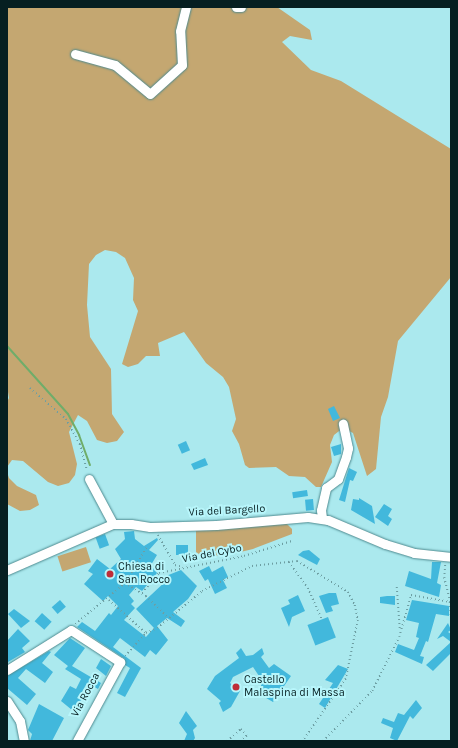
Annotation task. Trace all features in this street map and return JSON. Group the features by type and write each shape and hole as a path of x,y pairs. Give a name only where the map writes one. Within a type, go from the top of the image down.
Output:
{"street":[{"path":"75,54 115,65 150,94 182,65 180,31 186,7"},
{"path":"236,7 241,7"},
{"path":"322,518 321,510 326,488 338,478 348,448 343,424"},
{"path":"89,479 113,524"},
{"name":"Via del Bargello","path":"7,570 113,524 131,524 150,527 322,518 385,544 414,553 448,557"},
{"path":"7,670 71,630 120,662"},
{"name":"Via Rocca","path":"76,741 120,662"},
{"path":"7,701 20,721 24,741"}],"path":[{"path":"30,388 66,419 80,444 89,479"},
{"path":"150,527 166,546 175,565 182,568"},
{"name":"Via del Cybo","path":"142,593 159,573 244,556 292,542"},
{"path":"71,630 73,625 100,606 112,593 125,583 146,548"},
{"path":"448,557 444,578 450,602 451,618"},
{"path":"120,662 146,633 169,618 202,591 252,566 297,561 348,592 358,613 357,634 346,679 304,741"},
{"path":"289,562 308,588 322,619"},
{"path":"125,583 142,593 169,618"},
{"path":"397,587 400,631"},
{"path":"323,741 372,691 400,631 411,595 450,602"},
{"path":"108,599 146,633"},
{"path":"227,741 241,729 247,736 241,741"}],"shaded area":[{"path":"7,7 277,7 310,30 312,40 290,36 282,42 311,70 341,81 451,149 451,277 398,341 388,397 381,417 376,469 367,476 353,433 343,428 334,435 330,445 332,462 321,487 316,487 305,477 289,476 276,467 249,468 245,465 239,444 232,431 236,419 229,387 223,377 206,363 184,332 158,343 160,356 146,356 138,364 128,367 122,364 138,311 133,300 134,278 125,258 116,252 105,250 96,255 89,264 87,305 90,337 111,369 112,414 124,432 117,441 107,443 97,440 87,421 78,415 69,432 77,464 75,475 69,483 58,486 48,482 23,461 12,460 7,467 7,402 9,398 7,386"},
{"path":"7,472 9,478 17,486 36,495 39,505 30,510 20,511 7,504"},
{"path":"287,524 292,529 292,534 253,549 224,556 199,554 196,552 196,529"},
{"path":"86,547 91,562 62,571 57,556"}],"building":[{"path":"334,406 340,418 333,421 328,409"},
{"path":"186,441 190,450 182,454 178,445"},
{"path":"341,444 341,454 334,456 331,447"},
{"path":"205,458 208,465 194,470 191,464"},
{"path":"349,468 357,472 353,481 350,480 345,502 339,500"},
{"path":"307,490 308,496 293,498 292,492"},
{"path":"359,498 372,506 375,524 351,510 353,499 359,500"},
{"path":"313,499 314,510 306,511 305,500"},
{"path":"384,504 392,509 388,516 392,519 388,526 375,517"},
{"path":"134,531 135,539 144,546 157,538 158,540 149,550 157,555 151,565 157,573 142,591 136,587 129,595 134,601 131,604 135,608 124,620 146,637 154,628 136,609 167,580 166,576 181,570 197,586 188,599 173,612 185,621 181,627 167,618 157,626 168,640 156,655 150,650 145,657 120,638 113,647 141,668 125,697 117,693 130,668 125,665 125,659 77,627 82,622 95,631 109,613 111,615 118,606 108,596 103,601 84,584 93,574 88,571 97,559 110,569 121,559 115,549 125,539 124,532"},
{"path":"105,534 109,545 100,549 96,537"},
{"path":"176,545 188,545 188,555 176,555"},
{"path":"309,550 320,559 317,565 298,555 303,551"},
{"path":"432,562 441,562 437,583 441,585 439,597 405,586 409,571 431,579"},
{"path":"209,566 212,572 223,566 228,577 223,580 227,588 215,594 208,579 205,581 199,571"},
{"path":"329,593 336,593 339,604 331,606 333,611 326,613 319,596"},
{"path":"298,595 305,611 292,617 289,627 281,608 290,604 288,600"},
{"path":"395,596 395,605 380,603 380,597"},
{"path":"60,600 66,607 58,614 52,607"},
{"path":"412,600 449,606 449,616 436,614 428,642 426,641 420,656 424,657 422,664 395,652 398,644 414,650 419,638 416,637 419,623 406,620"},
{"path":"14,609 30,621 21,628 8,614"},
{"path":"42,613 52,622 44,630 35,621"},
{"path":"328,617 336,638 315,645 307,625"},
{"path":"448,623 451,630 448,632 451,634 451,642 443,636 437,639"},
{"path":"18,629 30,641 22,648 25,652 8,662 7,641"},
{"path":"70,638 85,648 72,666 101,683 98,689 87,683 79,697 82,699 72,710 61,701 70,686 76,689 81,679 65,669 68,666 54,655"},
{"path":"451,642 451,653 433,671 426,665"},
{"name":"Castello Malaspina di Massa","path":"241,648 246,656 253,655 262,648 264,654 261,657 269,668 274,664 291,676 273,702 261,695 261,679 253,667 233,677 230,683 240,691 231,707 223,712 219,703 221,701 207,689 215,676 239,658 236,653"},
{"path":"49,651 51,652 42,663 53,672 45,683 26,669 18,678 36,694 27,705 7,688 7,676"},
{"path":"101,659 111,666 106,676 96,668"},
{"path":"338,665 348,669 325,708 319,704 333,683 325,680"},
{"path":"416,700 422,708 413,719 410,716 397,741 390,738 393,728 381,723 383,718 394,722 398,713 404,715"},
{"path":"39,704 64,718 52,741 30,741 32,734 28,730"},
{"path":"186,711 197,726 193,730 195,738 193,741 184,741 187,734 179,723"}],"waterway":[{"path":"7,346 68,414 79,435 90,465"}],"place":[{"name":"Chiesa di San Rocco","path":"110,574"},
{"name":"Castello Malaspina di Massa","path":"236,687"}]}
